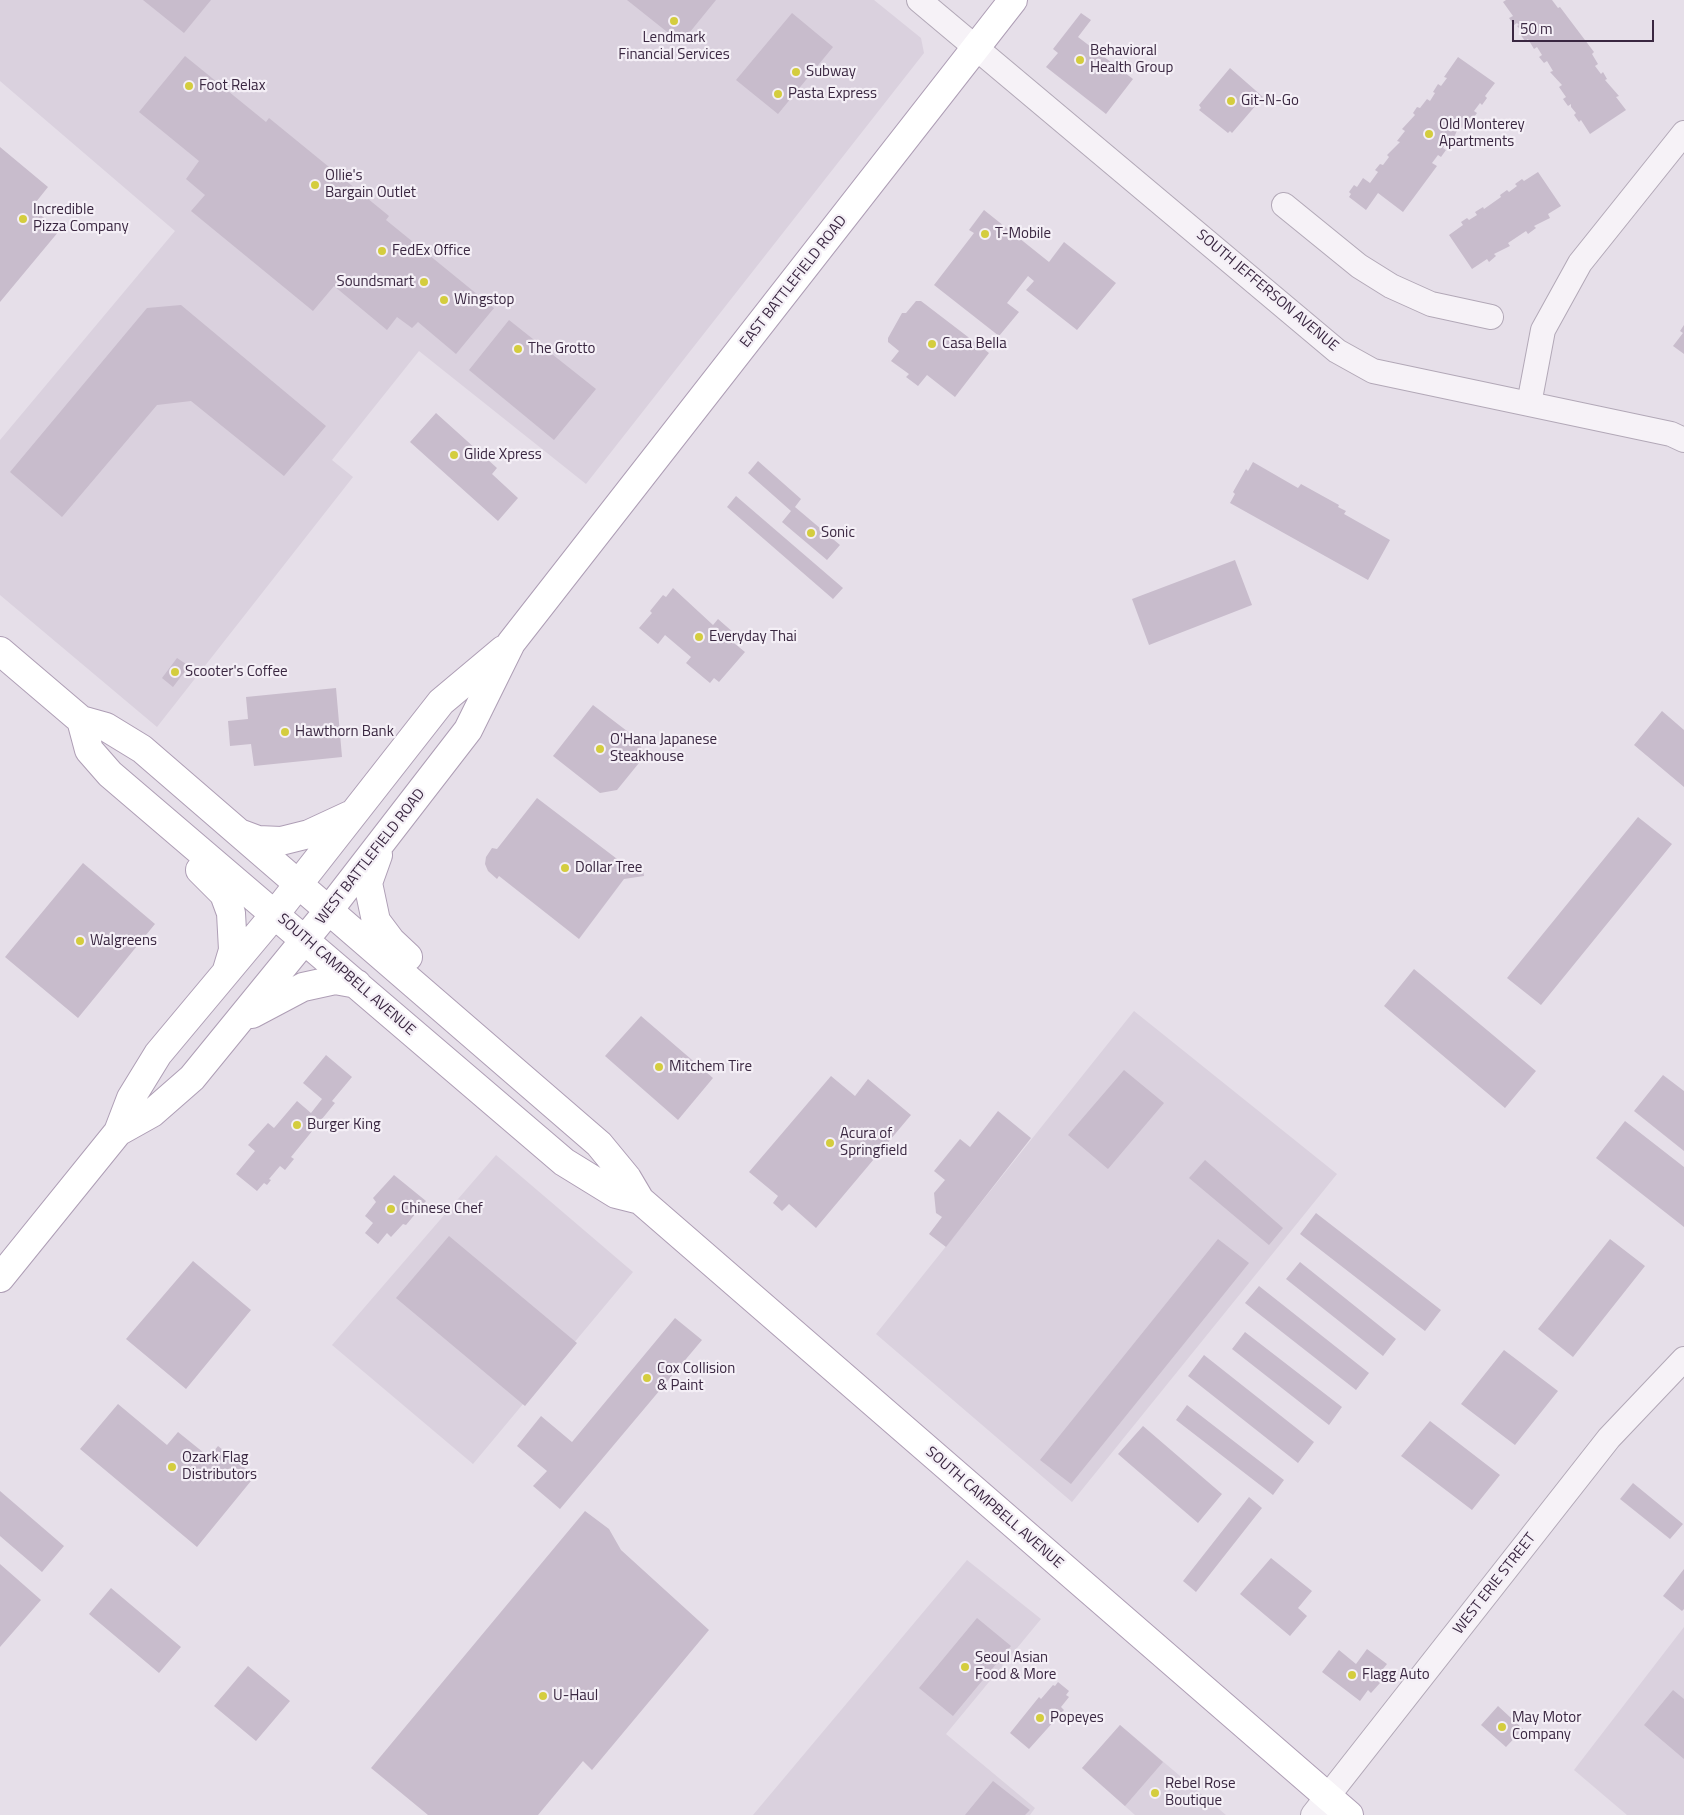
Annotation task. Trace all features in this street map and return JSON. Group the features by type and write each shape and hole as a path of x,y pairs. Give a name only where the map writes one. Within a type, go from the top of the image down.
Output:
{"main road":[{"name":"EAST BATTLEFIELD ROAD","path":"574,564 1013,0"},
{"name":"WEST BATTLEFIELD ROAD","path":"0,1278 118,1132 131,1098 158,1054 275,914 442,702 511,643 574,564"},
{"name":"WEST BATTLEFIELD ROAD","path":"118,1132 152,1113 192,1078 306,940 468,730 511,643"},
{"name":"SOUTH CAMPBELL AVENUE","path":"0,651 81,720 106,727 142,749 329,910 599,1144 627,1178 640,1200 1320,1806 1349,1815"},
{"name":"SOUTH CAMPBELL AVENUE","path":"81,720 89,750 110,774 126,788 564,1162 616,1194 640,1200"},
{"path":"126,788 143,815 224,894 231,913 234,936 234,950 226,972"},
{"path":"239,833 258,840 281,841 309,834 354,814"},
{"path":"384,840 368,883 376,920 391,941 471,1014 508,1065"},
{"path":"239,1020 302,987 335,980 357,984"}],"street":[{"name":"SOUTH JEFFERSON AVENUE","path":"920,0 1337,351 1373,371 1671,434 1684,440"},
{"path":"1529,404 1543,330 1580,263 1684,133"},
{"path":"1284,205 1359,266 1391,286 1431,304 1491,317"},
{"name":"WEST ERIE STREET","path":"1320,1806 1609,1438 1684,1359"}],"shaded area":[{"path":"0,0 874,0 921,38 924,53 586,484 419,351 332,460 353,477 157,727 0,595 0,440 175,231 0,81"},
{"path":"1134,1011 1337,1174 1072,1502 876,1334"},
{"path":"496,1155 633,1272 473,1464 332,1345"},
{"path":"967,1560 1041,1619 946,1734 1035,1808 1030,1815 753,1815"},
{"path":"1684,1627 1684,1815 1627,1815 1574,1770"},
{"path":"1120,1725 1226,1815 1135,1815 1082,1768"}],"building":[{"path":"143,0 211,0 184,33"},
{"path":"627,0 716,0 681,43"},
{"name":"Old Monterey Apartments","path":"1506,0 1552,0 1558,8 1560,7 1594,52 1592,54 1598,64 1595,66 1601,74 1603,72 1607,79 1605,80 1619,96 1616,97 1626,110 1590,134 1581,120 1579,122 1574,115 1576,113 1571,104 1568,106 1563,99 1566,97 1559,87 1562,85 1550,72 1553,71 1547,61 1544,63 1539,57 1542,55 1537,47 1534,49 1528,39 1525,41 1520,34 1523,32 1517,26 1519,25 1517,23 1514,25 1509,18 1513,16 1503,2"},
{"path":"792,13 833,47 778,114 736,80"},
{"name":"Behavioral Health Group","path":"1081,13 1091,20 1078,37 1133,79 1106,114 1046,67 1058,53 1053,49"},
{"path":"185,56 266,122 269,118 389,216 386,220 494,308 456,354 418,322 412,328 397,317 387,330 334,286 313,311 191,211 205,195 186,179 199,161 139,112"},
{"name":"Old Monterey Apartments","path":"1458,57 1495,83 1485,96 1487,98 1474,111 1477,113 1472,120 1469,118 1462,128 1459,126 1452,142 1448,140 1443,148 1446,150 1441,157 1438,155 1432,163 1437,166 1403,212 1378,193 1366,210 1349,197 1351,194 1349,192 1354,185 1357,187 1363,178 1370,183 1378,172 1375,170 1380,164 1383,165 1389,157 1387,155 1400,142 1397,141 1405,131 1402,129 1415,115 1413,113 1417,107 1420,108 1427,99 1430,101 1438,84 1441,86 1447,78 1444,77"},
{"name":"Git-N-Go","path":"1230,68 1263,97 1232,133 1230,131 1228,133 1199,110 1201,108 1199,105"},
{"name":"Incredible Pizza Company","path":"0,147 48,187 32,207 59,231 0,302"},
{"name":"Old Monterey Apartments","path":"1538,172 1561,206 1548,214 1550,218 1534,226 1536,228 1528,234 1526,231 1508,243 1510,246 1494,254 1496,256 1489,262 1487,259 1472,269 1449,235 1463,225 1461,222 1477,215 1475,212 1483,207 1484,209 1501,197 1500,195 1507,190 1509,192 1522,179 1524,181"},
{"path":"984,210 1049,262 1064,242 1116,283 1077,330 1026,290 1034,281 1028,276 1007,303 1019,312 999,336 934,285 974,233 969,230"},
{"path":"916,301 921,301 989,353 955,397 927,375 918,386 906,377 909,374 891,361 899,351 888,342 888,338 902,313 906,313"},
{"path":"181,305 326,426 284,476 191,401 157,405 62,517 10,472 147,308"},
{"path":"509,320 596,389 554,440 469,370"},
{"path":"1684,325 1684,354 1673,346 1683,333 1680,331"},
{"name":"Glide Xpress","path":"436,413 497,468 492,474 518,498 498,521 410,442"},
{"path":"758,461 801,499 795,507 840,545 827,560 782,522 791,511 748,473"},
{"path":"1253,462 1298,488 1301,484 1339,505 1338,507 1346,511 1344,514 1390,540 1368,580 1230,503 1235,494 1233,492 1246,469 1248,471"},
{"path":"736,496 843,588 833,599 727,507"},
{"path":"1235,560 1252,605 1149,645 1132,599"},
{"name":"Everyday Thai","path":"673,588 713,625 718,619 734,633 729,639 745,652 719,682 714,678 710,683 686,663 691,657 665,635 658,644 639,628 652,613 650,611 663,595 666,597"},
{"name":"Scooter's Coffee","path":"177,658 189,666 173,687 162,678"},
{"name":"Hawthorn Bank","path":"336,688 342,757 254,766 251,744 230,746 228,721 248,719 246,697"},
{"name":"O'Hana Japanese Steakhouse","path":"593,705 640,741 643,758 617,790 600,793 553,756"},
{"path":"1662,711 1684,730 1684,787 1634,745"},
{"name":"Dollar Tree","path":"537,798 625,865 642,862 644,876 624,879 579,939 499,876 497,879 488,871 485,864 486,857 492,848 497,849"},
{"path":"1638,817 1672,844 1541,1005 1507,978"},
{"name":"Walgreens","path":"83,863 155,924 78,1018 5,957"},
{"path":"1414,969 1536,1071 1505,1108 1384,1006"},
{"name":"Mitchem Tire","path":"641,1016 713,1078 678,1120 605,1056"},
{"name":"Burger King","path":"326,1055 352,1077 332,1101 335,1103 291,1157 294,1159 285,1170 280,1166 269,1179 271,1180 267,1185 264,1183 257,1191 236,1174 255,1151 248,1145 268,1123 274,1128 297,1101 311,1113 322,1099 303,1083"},
{"path":"1124,1070 1164,1103 1108,1169 1068,1135"},
{"path":"1663,1075 1684,1091 1684,1151 1634,1111"},
{"name":"Acura of Springfield","path":"831,1076 855,1096 868,1079 911,1115 816,1228 789,1204 782,1211 773,1203 778,1196 749,1172"},
{"path":"998,1111 1031,1138 946,1247 929,1234 942,1217 936,1213 934,1193 945,1180 934,1171 960,1139 970,1147"},
{"path":"1625,1121 1684,1167 1684,1227 1596,1158"},
{"path":"1205,1160 1283,1228 1269,1245 1189,1178"},
{"path":"394,1175 426,1201 406,1225 403,1224 391,1237 387,1233 378,1244 365,1233 373,1223 365,1216 376,1202 373,1198"},
{"path":"1316,1213 1441,1310 1425,1331 1300,1234"},
{"path":"449,1236 577,1343 525,1406 396,1298"},
{"path":"1218,1239 1249,1263 1071,1484 1040,1460"},
{"path":"1610,1239 1645,1266 1573,1357 1538,1329"},
{"path":"193,1261 251,1310 186,1389 126,1339"},
{"path":"1300,1262 1396,1339 1383,1356 1286,1279"},
{"path":"1259,1286 1369,1373 1356,1390 1245,1303"},
{"name":"Cox Collision & Paint","path":"675,1318 702,1340 560,1509 533,1486 547,1471 517,1446 541,1416 572,1442"},
{"path":"1245,1332 1342,1407 1329,1425 1232,1349"},
{"path":"1504,1350 1558,1391 1515,1445 1461,1404"},
{"path":"1204,1355 1314,1442 1298,1463 1188,1376"},
{"name":"Ozark Flag Distributors","path":"118,1404 167,1445 178,1432 209,1457 218,1446 255,1476 197,1547 80,1449"},
{"path":"1187,1405 1284,1480 1273,1495 1176,1420"},
{"path":"1430,1421 1500,1475 1472,1510 1401,1456"},
{"path":"1143,1426 1222,1494 1198,1523 1118,1454"},
{"path":"1633,1483 1683,1524 1670,1539 1620,1499"},
{"path":"0,1491 64,1546 42,1572 0,1536"},
{"path":"1249,1497 1262,1508 1196,1592 1183,1581"},
{"name":"U-Haul","path":"585,1511 609,1529 621,1550 709,1630 592,1770 583,1761 538,1815 428,1815 371,1768"},
{"path":"1271,1558 1312,1591 1298,1608 1307,1616 1290,1636 1240,1594"},
{"path":"0,1564 41,1600 0,1647"},
{"path":"1684,1569 1684,1609 1682,1611 1663,1596"},
{"path":"111,1588 181,1647 159,1673 89,1614"},
{"name":"Seoul Asian Food & More","path":"977,1618 1011,1646 953,1716 919,1688"},
{"name":"Flagg Auto","path":"1367,1649 1387,1664 1375,1679 1380,1683 1371,1693 1368,1690 1360,1701 1322,1672 1339,1650 1356,1664"},
{"path":"248,1666 290,1701 256,1741 214,1706"},
{"name":"Popeyes","path":"1058,1682 1069,1691 1066,1695 1069,1697 1061,1707 1064,1710 1029,1749 1010,1733 1039,1697 1041,1699"},
{"path":"1673,1690 1684,1699 1684,1759 1644,1725"},
{"name":"May Motor Company","path":"1498,1706 1523,1729 1506,1747 1481,1725"},
{"path":"1120,1725 1163,1762 1125,1806 1082,1768"},
{"path":"993,1781 1030,1810 1025,1815 965,1815"}],"place":[{"name":"Lendmark Financial Services","path":"674,21"},
{"name":"Behavioral Health Group","path":"1080,60"},
{"name":"Subway","path":"796,72"},
{"name":"Foot Relax","path":"189,86"},
{"name":"Pasta Express","path":"778,94"},
{"name":"Git-N-Go","path":"1231,101"},
{"name":"Old Monterey Apartments","path":"1429,134"},
{"name":"Ollie's Bargain Outlet","path":"315,185"},
{"name":"Incredible Pizza Company","path":"23,219"},
{"name":"T-Mobile","path":"985,234"},
{"name":"FedEx Office","path":"382,251"},
{"name":"Soundsmart","path":"424,282"},
{"name":"Wingstop","path":"444,300"},
{"name":"Casa Bella","path":"932,344"},
{"name":"The Grotto","path":"518,349"},
{"name":"Glide Xpress","path":"454,455"},
{"name":"Sonic","path":"811,533"},
{"name":"Everyday Thai","path":"699,637"},
{"name":"Scooter's Coffee","path":"175,672"},
{"name":"Hawthorn Bank","path":"285,732"},
{"name":"O'Hana Japanese Steakhouse","path":"600,749"},
{"name":"Dollar Tree","path":"565,868"},
{"name":"Walgreens","path":"80,941"},
{"name":"Mitchem Tire","path":"659,1067"},
{"name":"Burger King","path":"297,1125"},
{"name":"Acura of Springfield","path":"830,1143"},
{"name":"Chinese Chef","path":"391,1209"},
{"name":"Cox Collision & Paint","path":"647,1378"},
{"name":"Ozark Flag Distributors","path":"172,1467"},
{"name":"Seoul Asian Food & More","path":"965,1667"},
{"name":"Flagg Auto","path":"1352,1675"},
{"name":"U-Haul","path":"543,1696"},
{"name":"Popeyes","path":"1040,1718"},
{"name":"May Motor Company","path":"1502,1727"},
{"name":"Rebel Rose Boutique","path":"1155,1793"}]}
